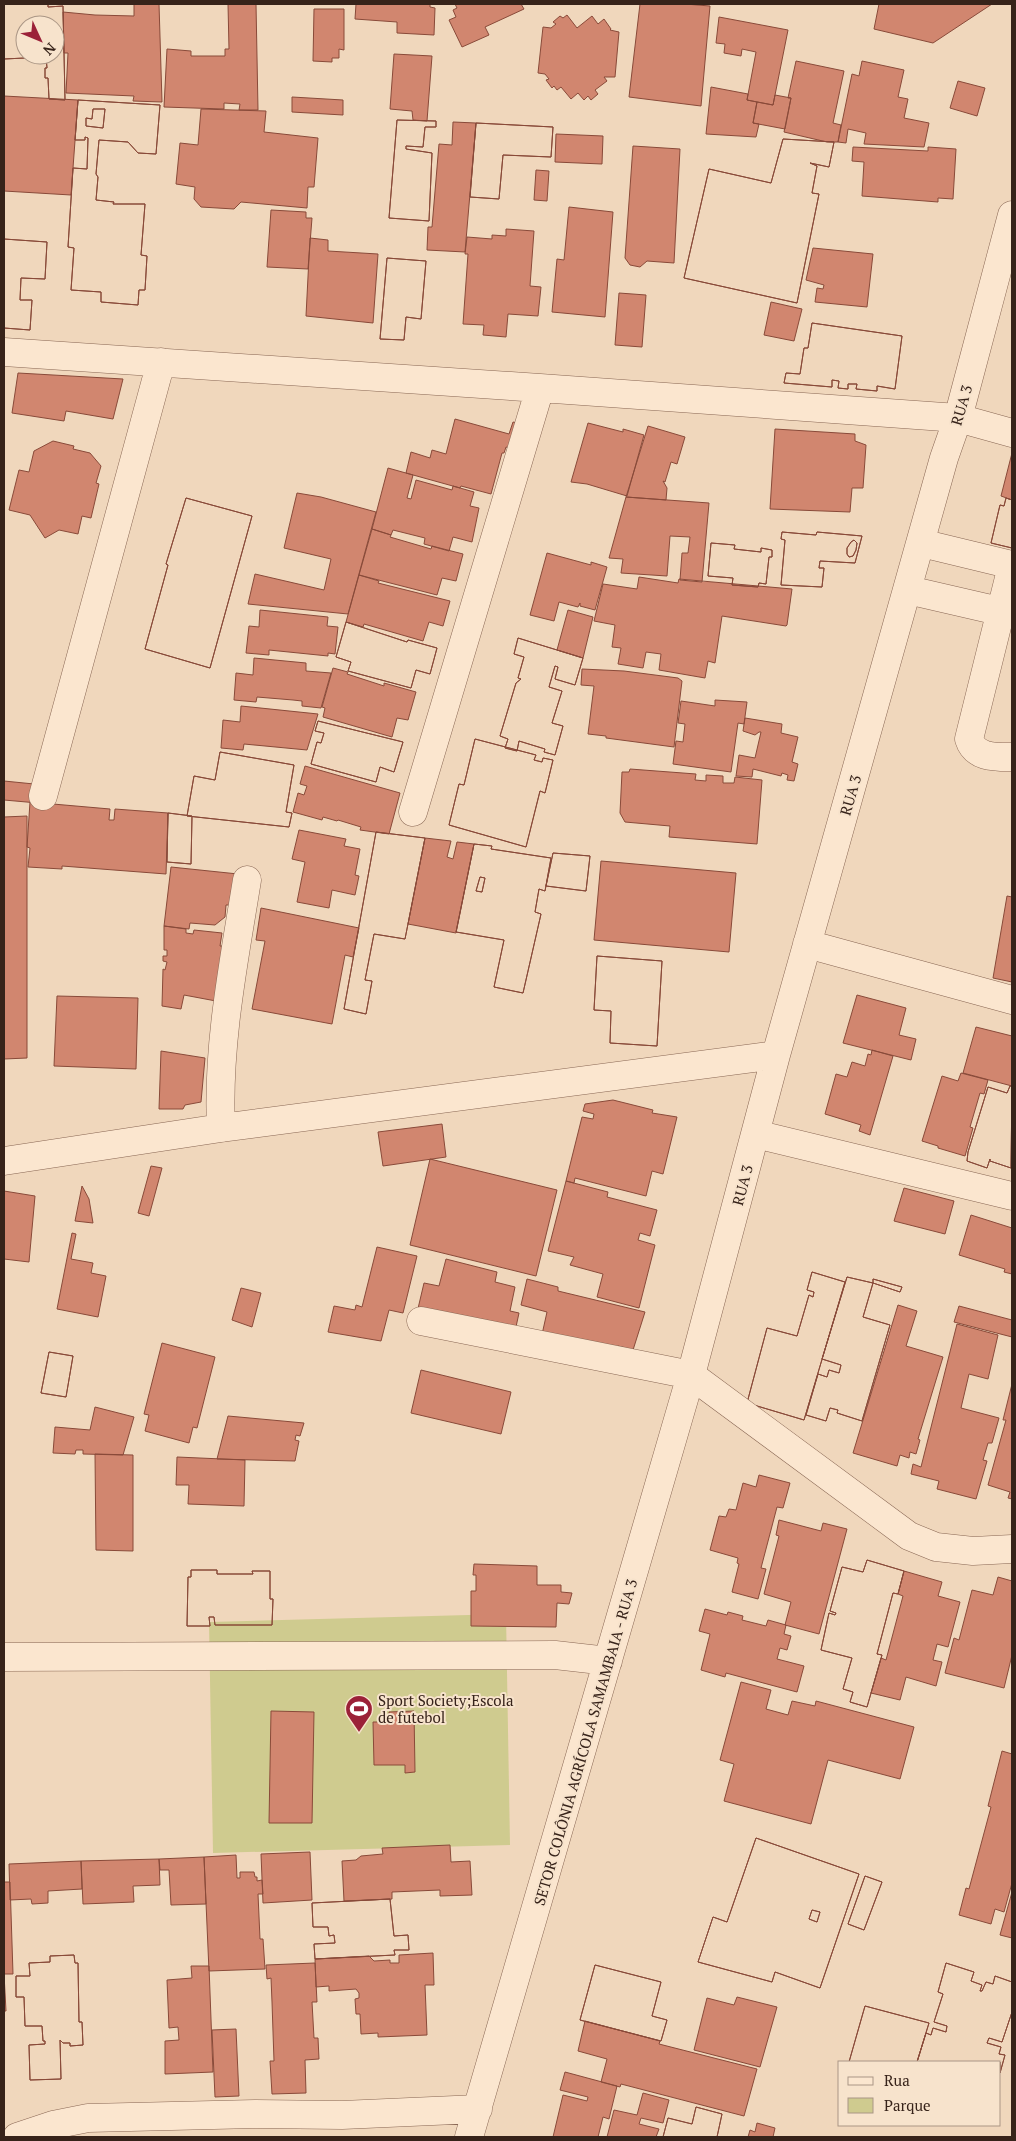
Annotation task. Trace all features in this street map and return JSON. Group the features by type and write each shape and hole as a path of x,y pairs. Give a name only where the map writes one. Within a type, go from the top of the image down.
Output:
{"street":[{"name":"RUA 3","path":"691,1375 776,1055 944,458 958,418 1012,215"},
{"path":"4,352 958,418 1012,433"},
{"path":"43,796 161,362"},
{"path":"413,812 540,388"},
{"path":"921,543 1012,565 1007,612 969,739 972,748 978,754 1012,757"},
{"path":"908,590 1007,612"},
{"path":"221,1128 219,1100 227,1004 247,880"},
{"path":"807,944 1012,1000"},
{"path":"4,1161 221,1128 776,1055"},
{"path":"755,1134 1012,1196"},
{"path":"421,1321 691,1375 909,1536 936,1547 973,1551 1012,1549"},
{"name":"SETOR COLÔNIA AGRÍCOLA SAMAMBAIA - RUA 3","path":"469,2137 691,1375"},
{"path":"4,1657 556,1655 608,1661"},
{"path":"17,2137 53,2125 88,2118 188,2127 255,2114 342,2115 478,2108"}],"green space":[{"name":"Sport Society;Escola de futebol","path":"506,1614 510,1845 213,1853 209,1622"}],"building":[{"path":"4,4 48,4 48,7 63,6 63,15 15,15 15,58 4,59"},
{"path":"4,4 48,4 48,7 63,6 63,15 15,15 15,58 4,59"},
{"path":"134,4 159,4 162,102 133,101 134,96 66,93 68,53 65,53 65,15 63,15 63,12 134,16"},
{"path":"228,4 256,4 258,110 239,110 240,104 224,103 224,109 164,107 167,49 191,51 191,56 225,56 225,49 229,49"},
{"path":"356,4 430,4 430,7 435,8 434,35 397,33 397,22 355,19"},
{"path":"455,4 521,4 524,9 485,27 489,35 462,47 449,20 456,17 453,10 457,8"},
{"path":"640,4 710,6 701,106 629,97"},
{"path":"879,4 992,4 933,43 874,29"},
{"path":"314,9 344,9 344,50 339,49 339,58 332,58 332,62 313,61"},
{"path":"567,15 577,28 592,16 598,24 604,19 610,30 619,32 615,77 604,77 607,81 595,90 598,94 591,100 588,96 584,100 578,93 571,99 561,87 557,90 554,86 552,88 546,80 549,79 545,74 538,73 543,27 551,28 556,24 553,22 560,16 563,18"},
{"path":"719,17 788,30 773,105 747,100 756,52 742,49 741,56 724,53 725,44 716,43"},
{"path":"394,54 432,56 427,121 413,120 412,111 390,109"},
{"path":"796,61 844,71 833,123 841,125 838,142 827,142 784,132 791,98 788,98"},
{"path":"862,61 904,70 898,97 908,99 904,118 929,123 924,147 864,144 866,133 848,129 846,143 838,142 852,74 859,76"},
{"path":"47,65 64,65 65,100 49,99 48,78 45,78 45,68 47,68"},
{"path":"47,65 64,65 65,100 49,99 48,78 45,78 45,68 47,68"},
{"path":"958,81 985,88 977,116 950,108"},
{"path":"711,87 748,94 747,100 757,102 753,123 759,124 756,137 706,134"},
{"path":"775,95 791,98 785,129 753,123 757,102 773,105"},
{"path":"4,96 78,100 71,195 4,191"},
{"path":"292,97 343,100 343,115 292,112"},
{"path":"78,100 160,105 156,154 138,153 128,142 99,140 96,200 114,202 113,204 145,204 141,255 147,256 145,290 139,290 138,305 101,302 101,292 71,290 74,248 68,247 73,168 87,169 88,138 85,137 85,140 75,140","holes":["93,109 105,109 103,128 86,126 86,118 92,119"]},
{"path":"78,100 160,105 156,154 138,153 128,142 99,140 96,200 114,202 113,204 145,204 141,255 147,256 145,290 139,290 138,305 101,302 101,292 71,290 74,248 68,247 73,168 87,169 88,138 85,137 85,140 75,140","holes":["93,109 105,109 103,128 86,126 86,118 92,119"]},
{"path":"201,109 266,111 264,132 318,138 314,187 308,187 307,208 241,202 234,209 201,207 194,199 195,187 176,184 180,143 198,145"},
{"path":"397,120 436,121 436,127 425,127 423,147 406,146 406,149 432,153 429,221 389,218"},
{"path":"397,120 436,121 436,127 425,127 423,147 406,146 406,149 432,153 429,221 389,218"},
{"path":"453,122 476,123 465,252 427,250 428,227 432,227 439,144 452,145"},
{"path":"476,123 553,127 551,157 503,155 499,199 470,197"},
{"path":"476,123 553,127 551,157 503,155 499,199 470,197"},
{"path":"556,134 603,136 602,164 555,162"},
{"path":"783,139 834,142 829,167 810,163 817,166 812,193 819,194 797,303 684,278 709,169 771,183"},
{"path":"783,139 834,142 829,167 810,163 817,166 812,193 819,194 797,303 684,278 709,169 771,183"},
{"path":"633,146 680,149 674,263 647,261 640,267 630,265 625,258"},
{"path":"853,147 928,151 928,147 956,149 953,199 938,198 938,202 862,196 864,162 852,161"},
{"path":"536,170 549,171 547,201 534,200"},
{"path":"569,207 613,212 605,317 552,312 557,259 564,260"},
{"path":"271,210 306,212 306,218 312,218 308,269 267,267"},
{"path":"506,229 534,231 530,286 541,287 538,316 508,314 506,337 483,335 484,325 463,324 468,254 465,254 467,237 492,239 492,235 506,236"},
{"path":"310,238 328,240 328,251 378,254 373,323 306,316"},
{"path":"4,239 47,242 45,279 21,278 20,300 32,300 30,330 4,328"},
{"path":"4,239 47,242 45,279 21,278 20,300 32,300 30,330 4,328"},
{"path":"813,248 873,254 867,307 815,302 817,288 823,289 824,285 806,280"},
{"path":"387,258 426,261 421,319 406,317 404,340 380,339"},
{"path":"387,258 426,261 421,319 406,317 404,340 380,339"},
{"path":"619,293 646,295 642,347 615,345"},
{"path":"771,302 802,309 794,341 764,335"},
{"path":"812,323 902,336 895,389 877,386 877,391 856,389 857,384 848,384 848,389 838,388 839,381 832,380 832,387 784,383 786,373 800,374 804,348 808,348"},
{"path":"812,323 902,336 895,389 877,386 877,391 856,389 857,384 848,384 848,389 838,388 839,381 832,380 832,387 784,383 786,373 800,374 804,348 808,348"},
{"path":"18,373 123,379 113,419 66,411 64,421 12,413"},
{"path":"455,419 509,434 513,422 522,424 515,450 506,447 504,453 502,453 491,494 461,486 460,488 406,473 411,452 430,458 432,450 446,454"},
{"path":"588,423 644,435 627,496 587,484 571,482"},
{"path":"648,426 685,437 677,464 671,462 665,482 663,481 667,488 666,500 626,497"},
{"path":"775,429 855,434 855,441 866,445 863,488 852,488 850,512 770,509"},
{"path":"53,441 74,446 73,449 90,453 101,466 96,483 99,484 91,518 82,516 78,534 59,530 45,538 30,515 9,510 19,470 29,472 34,451"},
{"path":"1012,453 1012,500 1001,496"},
{"path":"388,468 413,475 407,498 411,499 416,480 452,490 453,486 474,492 470,506 479,508 472,542 453,537 449,551 424,544 425,538 393,530 391,535 372,529"},
{"path":"297,493 321,497 376,512 348,614 248,604 255,574 324,590 331,559 284,548"},
{"path":"626,497 709,503 702,582 680,580 682,553 688,553 690,537 670,536 667,576 621,573 623,559 609,558"},
{"path":"186,498 252,516 210,668 145,649 168,565 166,564"},
{"path":"186,498 252,516 210,668 145,649 168,565 166,564"},
{"path":"1006,498 1012,500 1012,548 991,543 1000,505 1004,506"},
{"path":"1006,498 1012,500 1012,548 991,543 1000,505 1004,506"},
{"path":"372,529 391,535 390,537 431,549 432,546 463,554 456,581 442,578 437,595 359,575"},
{"path":"782,532 816,535 817,532 862,536 855,563 820,561 819,568 824,568 822,587 781,585 785,540 781,539","holes":["854,540 857,543 853,556 849,557 847,548"]},
{"path":"782,532 816,535 817,532 862,536 855,563 820,561 819,568 824,568 822,587 781,585 785,540 781,539","holes":["854,540 857,543 853,556 849,557 847,548"]},
{"path":"711,543 735,545 734,549 761,552 761,548 772,550 772,557 769,557 766,584 759,583 758,587 732,585 733,578 708,576"},
{"path":"711,543 735,545 734,549 761,552 761,548 772,550 772,557 769,557 766,584 759,583 758,587 732,585 733,578 708,576"},
{"path":"547,553 591,565 591,562 607,567 595,610 580,606 580,603 578,607 559,602 554,621 530,615"},
{"path":"359,575 379,581 378,583 450,601 443,626 429,622 423,641 364,624 363,627 346,622"},
{"path":"639,577 678,583 679,579 792,589 787,625 722,616 715,663 708,661 705,678 659,670 661,654 646,652 643,668 618,664 621,648 612,647 615,625 594,621 603,584 637,589"},
{"path":"260,610 328,617 327,626 338,627 335,654 328,653 328,656 269,650 269,655 246,653 249,626 259,627"},
{"path":"568,610 593,617 583,658 557,650"},
{"path":"346,622 407,642 408,640 437,648 430,674 416,670 411,688 348,671 351,662 336,657"},
{"path":"346,622 407,642 408,640 437,648 430,674 416,670 411,688 348,671 351,662 336,657"},
{"path":"518,638 583,658 575,685 555,679 558,667 555,666 549,687 562,691 552,723 563,726 555,755 544,752 545,749 519,741 517,751 505,748 508,739 500,736 516,683 521,679 518,678 524,657 514,654"},
{"path":"518,638 583,658 575,685 555,679 558,667 555,666 549,687 562,691 552,723 563,726 555,755 544,752 545,749 519,741 517,751 505,748 508,739 500,736 516,683 521,679 518,678 524,657 514,654"},
{"path":"254,658 306,663 306,671 331,673 321,708 302,706 302,701 293,700 257,697 256,702 234,700 236,673 253,675"},
{"path":"333,668 384,686 384,683 416,692 408,720 397,718 392,737 323,717 325,708 322,707"},
{"path":"582,669 624,671 678,678 682,681 674,747 588,734 594,686 581,685"},
{"path":"715,700 747,702 744,724 738,723 731,772 673,764 676,741 683,742 685,724 678,723 681,701 715,706"},
{"path":"241,706 318,714 307,750 244,744 243,750 221,748 223,720 240,722"},
{"path":"745,718 782,724 781,733 798,737 792,762 798,764 794,781 787,780 788,775 782,773 781,776 753,769 752,777 736,776 739,755 755,758 761,732 755,735 743,731"},
{"path":"318,721 403,742 394,772 380,767 376,782 311,764 317,742 321,743 324,733 315,731"},
{"path":"318,721 403,742 394,772 380,767 376,782 311,764 317,742 321,743 324,733 315,731"},
{"path":"475,739 536,755 534,760 542,762 543,758 553,760 545,793 540,791 526,847 449,825 459,784 464,785"},
{"path":"475,739 536,755 534,760 542,762 543,758 553,760 545,793 540,791 526,847 449,825 459,784 464,785"},
{"path":"220,752 294,765 286,812 292,813 289,827 187,816 194,776 215,780"},
{"path":"220,752 294,765 286,812 292,813 289,827 187,816 194,776 215,780"},
{"path":"305,766 400,793 389,834 360,830 361,827 338,820 323,817 322,820 293,812 298,793 304,795 307,786 300,784"},
{"path":"630,769 696,774 695,780 706,781 706,775 723,776 723,783 734,783 735,777 762,780 757,844 669,837 670,826 625,822 620,813 622,772 629,772"},
{"path":"4,781 54,786 49,804 4,800"},
{"path":"30,802 110,809 109,820 114,820 115,809 168,813 166,874 62,866 62,869 28,867 30,848 27,847"},
{"path":"168,813 192,816 191,864 167,862"},
{"path":"168,813 192,816 191,864 167,862"},
{"path":"27,816 27,1058 4,1059 4,817"},
{"path":"299,830 346,839 344,846 360,849 355,875 359,876 355,895 332,890 329,908 297,902 305,862 292,859"},
{"path":"376,832 425,838 405,939 374,934 365,980 372,981 366,1014 344,1009"},
{"path":"376,832 425,838 405,939 374,934 365,980 372,981 366,1014 344,1009"},
{"path":"425,838 451,841 447,857 453,859 457,842 474,844 456,933 408,924"},
{"path":"474,844 492,846 491,849 551,858 545,891 539,889 535,912 541,914 523,993 494,987 504,940 456,932","holes":["480,877 485,878 482,892 476,891"]},
{"path":"474,844 492,846 491,849 551,858 545,891 539,889 535,912 541,914 523,993 494,987 504,940 456,932","holes":["480,877 485,878 482,892 476,891"]},
{"path":"553,853 590,856 586,891 546,886"},
{"path":"553,853 590,856 586,891 546,886"},
{"path":"601,861 736,873 729,952 594,940"},
{"path":"171,867 238,874 232,905 226,905 225,917 215,925 190,923 189,929 164,926"},
{"path":"1007,896 1012,897 1012,982 993,978"},
{"path":"261,908 359,928 353,957 345,955 332,1024 252,1009 265,941 256,940"},
{"path":"164,926 186,929 186,933 193,934 194,930 222,933 220,946 225,946 216,1001 184,995 181,1009 162,1006 163,969 165,970 167,962 163,961 163,956 167,956 167,950 164,950"},
{"path":"597,956 662,961 657,1046 610,1043 611,1011 594,1010"},
{"path":"597,956 662,961 657,1046 610,1043 611,1011 594,1010"},
{"path":"857,995 906,1008 899,1035 916,1039 911,1060 843,1043"},
{"path":"57,996 138,998 136,1069 54,1066"},
{"path":"976,1027 1012,1036 1012,1086 963,1073"},
{"path":"872,1050 893,1056 870,1135 859,1131 861,1125 825,1114 836,1074 847,1077 852,1062 865,1066 868,1054 871,1055"},
{"path":"161,1051 205,1058 201,1102 185,1105 183,1109 159,1109"},
{"path":"961,1073 988,1080 984,1094 980,1093 970,1127 973,1128 965,1156 922,1141 942,1076 958,1081"},
{"path":"1010,1086 1012,1086 1011,1168 990,1161 990,1159 987,1168 967,1161 988,1087 1007,1093"},
{"path":"1010,1086 1012,1086 1011,1168 990,1161 990,1159 987,1168 967,1161 988,1087 1007,1093"},
{"path":"613,1100 653,1110 652,1113 677,1117 663,1174 652,1171 646,1196 575,1178 574,1183 566,1181 582,1117 593,1119 594,1114 583,1111 585,1104"},
{"path":"442,1124 446,1157 383,1166 378,1132"},
{"path":"430,1159 557,1190 536,1276 410,1245"},
{"path":"151,1166 162,1168 149,1216 138,1213"},
{"path":"566,1181 608,1192 607,1197 657,1210 650,1236 640,1233 638,1240 655,1245 639,1308 597,1297 603,1274 570,1265 574,1257 548,1251"},
{"path":"82,1186 89,1199 93,1223 75,1221"},
{"path":"904,1188 954,1201 945,1234 894,1221"},
{"path":"4,1191 35,1196 29,1262 4,1259"},
{"path":"971,1215 1012,1228 1012,1274 1004,1272 1005,1269 959,1255"},
{"path":"72,1233 76,1234 71,1259 93,1263 91,1273 106,1276 98,1317 57,1309"},
{"path":"377,1247 417,1256 403,1313 389,1310 381,1341 328,1332 334,1306 355,1310 356,1305 362,1307"},
{"path":"446,1259 497,1272 495,1282 515,1287 510,1311 519,1313 514,1336 416,1317 424,1283 439,1286"},
{"path":"812,1272 845,1282 804,1420 747,1403 767,1328 797,1336 809,1295 813,1297 814,1292 807,1290"},
{"path":"812,1272 845,1282 804,1420 747,1403 767,1328 797,1336 809,1295 813,1297 814,1292 807,1290"},
{"path":"847,1277 873,1283 863,1317 890,1325 862,1421 837,1413 838,1410 830,1408 826,1421 806,1415 818,1374 827,1377 829,1370 839,1373 841,1365 822,1359"},
{"path":"847,1277 873,1283 863,1317 890,1325 862,1421 837,1413 838,1410 830,1408 826,1421 806,1415 818,1374 827,1377 829,1370 839,1373 841,1365 822,1359"},
{"path":"527,1279 558,1287 558,1291 645,1312 633,1350 618,1346 617,1352 541,1339 547,1312 521,1305"},
{"path":"873,1279 902,1287 900,1292 873,1283"},
{"path":"873,1279 902,1287 900,1292 873,1283"},
{"path":"241,1288 261,1293 252,1327 232,1320"},
{"path":"898,1305 917,1311 906,1346 943,1357 918,1439 920,1440 916,1454 910,1452 909,1458 900,1455 897,1466 853,1453"},
{"path":"959,1306 1012,1320 1012,1337 954,1322"},
{"path":"957,1324 998,1335 988,1379 969,1374 961,1408 999,1418 992,1443 988,1443 983,1460 987,1461 976,1499 937,1489 939,1481 911,1474 913,1464 921,1467"},
{"path":"162,1343 215,1357 197,1428 193,1427 189,1443 145,1431 149,1415 144,1414"},
{"path":"49,1352 73,1356 66,1397 41,1393"},
{"path":"49,1352 73,1356 66,1397 41,1393"},
{"path":"421,1370 511,1392 501,1434 411,1413"},
{"path":"1012,1384 1012,1499 1008,1498 1010,1492 988,1485 1006,1420 1003,1420"},
{"path":"95,1407 134,1417 123,1455 83,1454 83,1450 76,1450 75,1454 53,1453 55,1427 90,1430"},
{"path":"228,1416 304,1423 300,1436 296,1435 295,1440 299,1441 295,1461 217,1459"},
{"path":"95,1454 133,1455 133,1551 96,1550"},
{"path":"177,1457 245,1460 244,1506 188,1504 189,1485 176,1485"},
{"path":"759,1475 790,1483 783,1508 777,1507 761,1568 766,1569 758,1599 732,1592 739,1564 737,1563 738,1558 710,1550 719,1516 726,1517 729,1509 736,1510 743,1483 756,1487"},
{"path":"779,1520 821,1531 823,1523 847,1529 819,1634 785,1625 791,1602 764,1594 779,1536 776,1535"},
{"path":"867,1560 904,1571 898,1594 893,1593 877,1654 882,1655 867,1707 850,1702 853,1692 843,1689 852,1658 821,1650 829,1613 835,1615 836,1613 830,1611 842,1567 863,1572"},
{"path":"867,1560 904,1571 898,1594 893,1593 877,1654 882,1655 867,1707 850,1702 853,1692 843,1689 852,1658 821,1650 829,1613 835,1615 836,1613 830,1611 842,1567 863,1572"},
{"path":"474,1564 537,1566 537,1585 561,1585 561,1592 572,1593 569,1604 557,1603 556,1627 471,1626 471,1591 476,1591 476,1575 473,1575"},
{"path":"191,1570 217,1570 217,1574 253,1574 252,1571 270,1571 270,1599 273,1599 272,1625 215,1625 214,1617 209,1617 210,1626 187,1626 188,1577 191,1577"},
{"path":"191,1570 217,1570 217,1574 253,1574 252,1571 270,1571 270,1599 273,1599 272,1625 215,1625 214,1617 209,1617 210,1626 187,1626 188,1577 191,1577"},
{"path":"904,1571 942,1582 938,1596 960,1602 948,1647 937,1644 933,1660 942,1662 936,1686 906,1677 900,1700 871,1693 881,1658 886,1660 903,1596 898,1594"},
{"path":"998,1577 1012,1581 1012,1655 1004,1688 945,1673 954,1638 959,1640 972,1590 993,1595"},
{"path":"705,1609 727,1615 728,1612 743,1616 742,1620 766,1626 768,1620 786,1625 784,1634 791,1636 787,1650 780,1648 777,1659 804,1666 797,1692 726,1673 725,1677 701,1670 710,1634 699,1631"},
{"path":"741,1682 771,1690 766,1709 788,1715 792,1701 815,1706 816,1701 914,1727 900,1779 828,1760 811,1824 724,1801 734,1764 720,1760"},
{"path":"271,1711 314,1712 312,1823 269,1823"},
{"path":"414,1711 415,1772 405,1773 405,1765 374,1765 373,1722 389,1722 389,1712"},
{"path":"1002,1751 1012,1754 1012,1883 1004,1912 995,1909 991,1924 959,1915 966,1888 969,1889 991,1807 988,1806"},
{"path":"756,1838 859,1874 820,1988 775,1972 772,1982 698,1962 713,1917 727,1922","holes":["812,1910 820,1912 817,1922 809,1919"]},
{"path":"756,1838 859,1874 820,1988 775,1972 772,1982 698,1962 713,1917 727,1922","holes":["812,1910 820,1912 817,1922 809,1919"]},
{"path":"450,1845 451,1862 470,1861 472,1895 440,1896 440,1890 392,1892 392,1899 344,1901 342,1861 356,1860 361,1856 383,1854 382,1848"},
{"path":"310,1852 312,1900 263,1903 261,1854"},
{"path":"236,1855 237,1878 240,1878 240,1872 254,1872 257,1881 262,1880 263,1894 258,1894 260,1939 263,1939 265,1969 209,1971 204,1857"},
{"path":"204,1857 206,1904 171,1905 169,1870 160,1870 159,1859"},
{"path":"159,1859 160,1885 133,1886 134,1902 83,1904 81,1861"},
{"path":"81,1861 82,1889 48,1891 48,1903 32,1904 31,1899 10,1900 9,1864"},
{"path":"865,1876 882,1882 864,1930 848,1924"},
{"path":"865,1876 882,1882 864,1930 848,1924"},
{"path":"4,1882 10,1882 13,1974 4,1974"},
{"path":"1012,1892 1012,1938 1000,1935"},
{"path":"390,1899 394,1936 408,1935 409,1950 394,1950 395,1955 315,1959 314,1944 335,1943 334,1935 329,1936 328,1927 313,1927 312,1903"},
{"path":"390,1899 394,1936 408,1935 409,1950 394,1950 395,1955 315,1959 314,1944 335,1943 334,1935 329,1936 328,1927 313,1927 312,1903"},
{"path":"433,1953 434,1985 425,1985 427,2035 378,2037 378,2033 361,2034 360,2014 356,2014 355,1999 359,1998 359,1993 356,1989 329,1991 329,1986 316,1987 315,1959 369,1956 374,1961 390,1960 390,1963 399,1963 399,1955"},
{"path":"74,1955 75,1963 78,1963 79,2022 82,2022 83,2045 70,2046 70,2043 63,2043 60,2040 61,2079 30,2080 29,2045 45,2044 45,2041 43,2041 42,2026 25,2026 24,1997 16,1997 16,1976 30,1976 29,1963 50,1962 50,1956"},
{"path":"74,1955 75,1963 78,1963 79,2022 82,2022 83,2045 70,2046 70,2043 63,2043 60,2040 61,2079 30,2080 29,2045 45,2044 45,2041 43,2041 42,2026 25,2026 24,1997 16,1997 16,1976 30,1976 29,1963 50,1962 50,1956"},
{"path":"315,1963 317,2002 312,2002 314,2038 318,2038 319,2059 305,2060 306,2093 272,2094 270,2061 274,2061 271,1978 267,1979 266,1965"},
{"path":"946,1963 974,1972 971,1981 982,1985 980,1991 982,1991 986,1982 993,1984 995,1976 1012,1982 1012,2012 1002,2042 989,2038 987,2043 1001,2047 999,2054 1005,2055 1001,2069 1001,2061 917,2061 926,2033 931,2035 933,2028 946,2032 947,2026 934,2022 943,1994 938,1992"},
{"path":"946,1963 974,1972 971,1981 982,1985 980,1991 982,1991 986,1982 993,1984 995,1976 1012,1982 1012,2012 1002,2042 989,2038 987,2043 1001,2047 999,2054 1005,2055 1001,2069 1001,2061 917,2061 926,2033 931,2035 933,2028 946,2032 947,2026 934,2022 943,1994 938,1992"},
{"path":"595,1965 661,1982 652,2016 667,2020 661,2041 580,2020"},
{"path":"595,1965 661,1982 652,2016 667,2020 661,2041 580,2020"},
{"path":"191,1966 209,1966 213,2072 165,2074 165,2041 179,2040 178,2027 169,2028 167,1980 192,1978"},
{"path":"4,1974 6,2011 4,2011"},
{"path":"737,1997 777,2007 760,2067 694,2050 707,1998 734,2005"},
{"path":"865,2006 929,2023 917,2061 849,2061"},
{"path":"865,2006 929,2023 917,2061 849,2061"},
{"path":"585,2021 660,2041 659,2044 757,2069 744,2116 621,2084 620,2087 601,2082 607,2059 578,2051"},
{"path":"236,2029 239,2096 215,2097 212,2030"},
{"path":"565,2072 617,2086 609,2119 603,2117 598,2137 553,2137 563,2095 587,2101 588,2097 560,2090"},
{"path":"643,2093 669,2100 663,2123 641,2118 639,2124 659,2129 656,2137 607,2137 614,2110 637,2115"},
{"path":"696,2107 722,2114 717,2137 663,2137 668,2118 692,2124"},
{"path":"696,2107 722,2114 717,2137 663,2137 668,2118 692,2124"},
{"path":"757,2123 775,2128 773,2137 748,2137 750,2130 755,2132"}],"place":[{"name":"Sport Society;Escola de futebol","path":"359,1733"}]}
